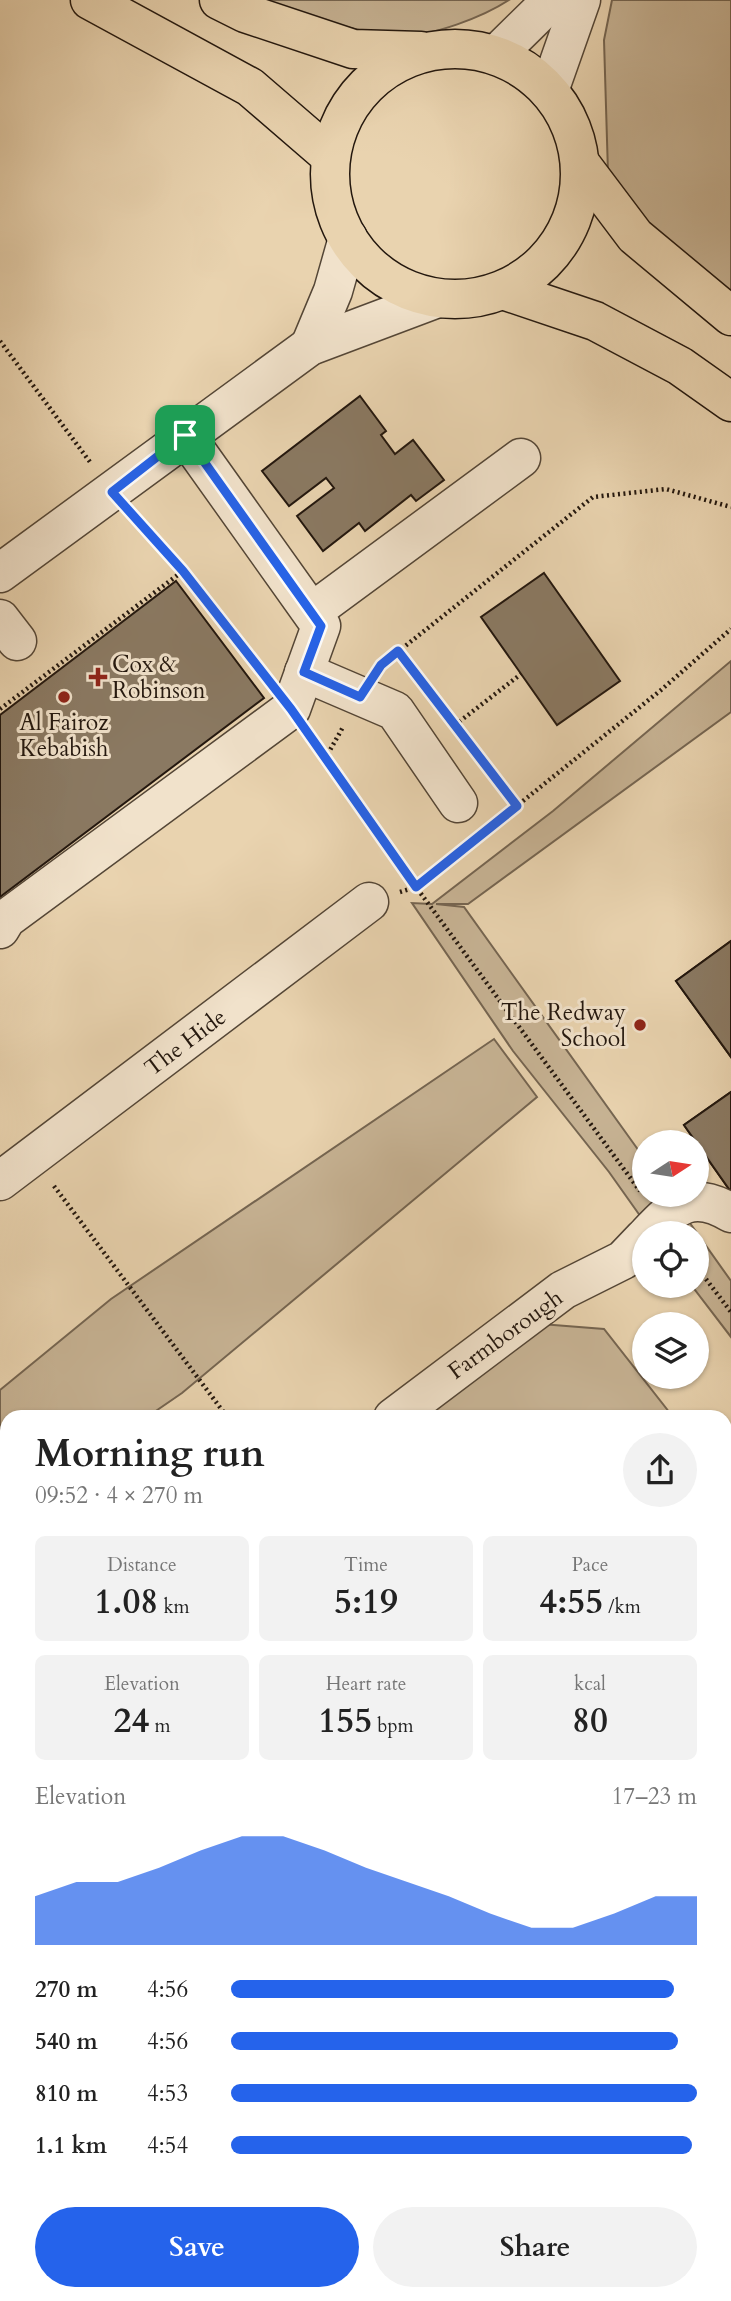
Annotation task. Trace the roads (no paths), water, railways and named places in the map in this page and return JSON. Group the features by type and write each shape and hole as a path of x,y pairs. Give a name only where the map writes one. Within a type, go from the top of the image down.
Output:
{"highway":[{"path":"90,0 250,87 330,156"},
{"path":"219,0 245,13 353,48 432,52"},
{"path":"464,48 496,55 525,70 549,91 570,124 580,163 577,202 562,239 537,269 503,290 481,298 435,299 406,290 379,275 348,238 339,224 330,190 330,156 342,118 364,87 396,63 432,52 464,48"},
{"path":"580,163 635,236 731,316"},
{"path":"503,290 596,321 680,366 731,401"}],"street":[{"path":"496,55 552,0"},
{"path":"549,91 580,0"},
{"path":"310,346 332,291 348,238"},
{"path":"0,573 185,435 262,384 310,346 435,299"},
{"path":"0,929 6,919 291,709 321,626 185,435"},
{"path":"312,612 521,458"},
{"path":"304,672 395,711 458,803"},
{"name":"The Hide","path":"0,1181 369,902"},
{"name":"Farmborough","path":"663,1221 681,1205 698,1200 714,1203 731,1213"},
{"name":"Farmborough","path":"404,1410 564,1290 632,1246"}],"place":[{"name":"Cox & Robinson","path":"98,677"},
{"name":"Al Fairoz Kebabish","path":"64,697"},
{"name":"The Redway School","path":"640,1025"}]}
